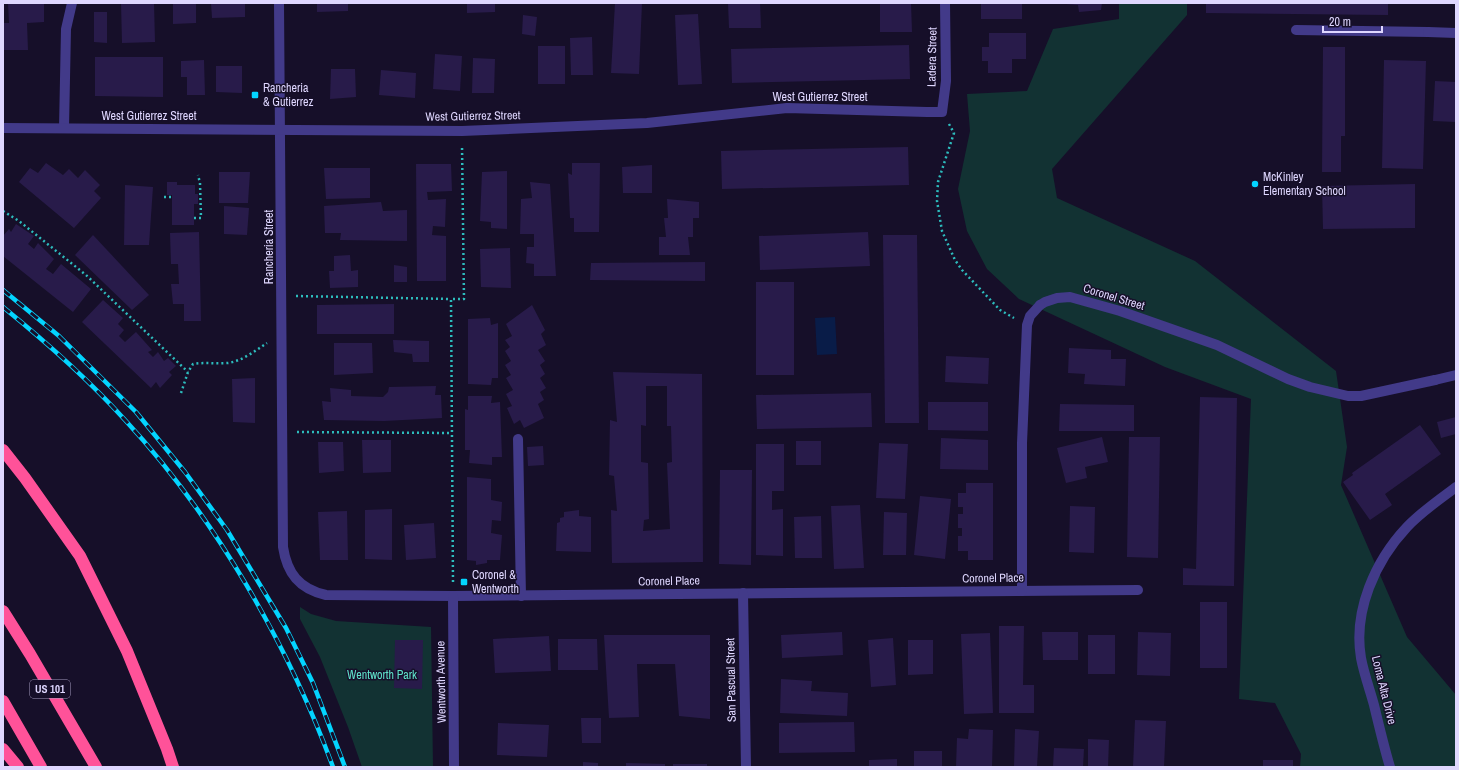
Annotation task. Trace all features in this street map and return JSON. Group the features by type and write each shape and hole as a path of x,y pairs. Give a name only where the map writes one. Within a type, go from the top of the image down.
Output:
{"highway":[{"path":"3,450 25,478 80,556 127,651 173,767"},
{"name":"US 101","path":"3,611 96,767"},
{"path":"3,701 41,767"},
{"path":"3,749 18,767"}],"street":[{"path":"64,128 66,29 72,3"},
{"name":"Rancheria Street","path":"279,3 283,491"},
{"name":"Ladera Street","path":"942,112 946,81 945,3"},
{"path":"1296,30 1456,33"},
{"name":"West Gutierrez Street","path":"3,128 462,131 647,123 787,108 942,112"},
{"name":"Coronel Street","path":"1022,591 1022,443 1027,325 1030,316 1040,305 1045,302 1057,298 1070,297 1120,311 1217,345 1288,379 1310,387 1348,396 1361,396 1456,375"},
{"path":"518,439 521,596"},
{"name":"Loma Alta Drive","path":"1390,767 1361,658 1361,625 1364,604 1370,583 1391,545 1408,526 1456,487"},
{"name":"Coronel Place","path":"283,491 283,547 288,568 298,581 306,588 316,593 326,595 521,596 1138,590"},
{"name":"San Pascual Street","path":"743,593 746,767"},
{"name":"Wentworth Avenue","path":"453,596 454,767"}],"path":[{"path":"942,112 954,133 938,182 937,201 942,231 954,260 973,283 1000,310 1027,325"},
{"path":"282,296 464,299 462,131"},
{"path":"194,218 201,218 198,175"},
{"path":"164,197 172,197"},
{"path":"3,211 19,221 86,275 188,372"},
{"path":"451,299 453,596"},
{"path":"181,393 188,372 193,364 203,362 227,363 239,360 282,333"},
{"path":"282,432 452,433"}],"green space":[{"path":"1119,3 1187,3 1187,15 1052,169 1057,198 1195,261 1336,371 1347,447 1341,485 1407,637 1456,695 1456,767 1300,767 1301,754 1275,703 1239,699 1251,399 1165,367 1019,299 987,269 967,231 958,189 970,131 967,94 1027,91 1053,29 1119,19"},
{"name":"Wentworth Park","path":"300,607 311,614 336,621 431,627 433,767 362,767 320,657 300,619"}],"water":[{"path":"835,317 837,354 817,355 815,318"}],"building":[{"path":"8,3 44,3 44,22 27,23 28,50 3,50 3,23 9,23"},
{"path":"121,3 154,3 155,42 122,43"},
{"path":"173,3 196,3 196,23 173,24"},
{"path":"211,3 245,3 245,17 212,18"},
{"path":"317,3 348,3 348,11 317,12"},
{"path":"467,3 495,3 495,12 467,13"},
{"path":"615,3 642,3 639,74 611,73"},
{"path":"728,3 760,3 761,28 729,28"},
{"path":"880,3 911,3 912,32 880,32"},
{"path":"981,3 1022,3 1022,19 981,19"},
{"path":"1066,3 1102,3 1101,10 1079,12 1078,5"},
{"path":"1206,3 1388,3 1388,15 1206,13"},
{"path":"94,12 107,12 107,43 94,42"},
{"path":"698,14 702,84 678,85 675,15"},
{"path":"523,15 537,17 535,36 522,34"},
{"path":"989,33 1026,33 1026,59 1012,59 1012,73 988,73 988,61 982,61 982,47 989,47"},
{"path":"592,37 593,75 571,75 570,38"},
{"path":"909,45 910,79 732,83 731,49"},
{"path":"538,46 565,46 565,84 538,84"},
{"path":"1323,47 1345,47 1345,136 1341,136 1341,172 1322,172"},
{"path":"435,54 462,56 460,91 433,89"},
{"path":"95,57 163,57 163,97 95,96"},
{"path":"473,58 495,59 494,93 472,93"},
{"path":"204,60 205,95 187,95 187,77 181,77 181,61"},
{"path":"1384,60 1426,61 1423,169 1382,168"},
{"path":"216,66 242,66 242,93 216,92"},
{"path":"331,69 355,69 356,97 330,99"},
{"path":"381,70 416,73 415,98 379,95"},
{"path":"1435,81 1456,82 1456,122 1433,121"},
{"path":"908,147 909,185 722,189 721,151"},
{"path":"46,163 63,175 69,169 78,178 85,170 100,185 94,191 101,198 74,228 19,182 30,168 38,173"},
{"path":"572,163 600,163 599,232 574,232 574,218 570,218 568,173 572,175"},
{"path":"416,164 451,164 452,191 427,192 428,200 446,199 445,227 433,226 432,235 446,236 446,281 417,281"},
{"path":"652,165 652,193 623,193 622,167"},
{"path":"324,168 370,168 370,198 326,199"},
{"path":"507,171 507,229 491,228 491,222 480,221 482,172"},
{"path":"219,172 250,172 248,203 219,203"},
{"path":"167,182 177,182 177,185 195,185 195,194 198,194 198,204 194,204 194,225 172,225 172,195 167,195"},
{"path":"530,182 550,184 556,276 534,276 534,264 526,263 527,247 534,247 534,234 520,234 521,199 532,198"},
{"path":"1415,184 1415,228 1323,229 1322,186"},
{"path":"125,185 153,187 149,245 124,245"},
{"path":"667,199 699,202 699,218 693,218 693,237 688,237 690,255 659,255 659,237 666,237 664,218 668,218"},
{"path":"381,202 383,211 407,210 407,241 340,240 341,233 325,233 324,206"},
{"path":"224,206 249,208 247,235 224,234"},
{"path":"16,224 34,236 28,244 34,249 38,243 54,259 46,269 53,274 61,264 91,289 73,312 3,256 3,236 9,229 11,232"},
{"path":"199,232 201,321 184,321 184,304 173,304 171,284 179,284 178,264 171,264 170,233"},
{"path":"868,232 870,266 760,270 759,236"},
{"path":"93,235 149,295 132,310 75,255"},
{"path":"883,235 917,235 919,423 885,423"},
{"path":"510,248 511,288 481,287 480,249"},
{"path":"350,255 351,271 358,270 358,287 330,288 329,271 334,271 334,256"},
{"path":"705,262 705,281 590,280 591,263"},
{"path":"394,265 407,267 407,282 394,282"},
{"path":"756,282 794,282 794,375 756,375"},
{"path":"103,300 123,318 118,324 124,330 119,336 125,342 136,332 152,350 148,352 153,357 158,352 164,361 168,358 176,366 169,372 172,375 160,388 156,382 151,388 82,322"},
{"path":"394,304 394,334 317,334 317,305"},
{"path":"532,305 545,330 541,334 546,345 538,350 545,361 540,365 545,374 540,378 546,388 540,392 544,400 538,404 544,418 524,428 520,420 514,424 507,408 512,406 506,394 513,390 506,378 511,375 505,365 511,361 505,351 510,347 505,340 512,336 506,324"},
{"path":"490,318 491,325 498,323 498,378 492,378 491,385 468,384 468,319"},
{"path":"393,340 429,341 429,362 413,362 412,354 394,352"},
{"path":"334,343 372,343 373,373 334,375"},
{"path":"1069,348 1111,350 1111,359 1126,359 1125,386 1084,384 1085,374 1068,373"},
{"path":"946,356 989,358 988,384 945,382"},
{"path":"613,372 702,374 703,562 612,563 611,510 617,511 614,476 609,475 610,420 617,422","holes":["646,386 667,386 667,426 671,426 672,462 667,463 670,529 643,531 644,520 649,519 648,463 641,462 641,425 646,426"]},
{"path":"255,378 255,423 233,422 232,379"},
{"path":"436,386 435,395 441,395 442,418 384,421 324,420 322,401 331,402 330,388 351,390 351,396 383,397 388,392 389,387"},
{"path":"871,393 872,427 757,429 756,395"},
{"path":"468,396 492,396 491,403 500,402 502,457 492,457 492,465 469,463 470,450 465,450 465,409 468,410"},
{"path":"1200,397 1237,398 1234,586 1183,585 1183,568 1196,569"},
{"path":"928,402 988,402 988,431 928,430"},
{"path":"1060,404 1134,405 1134,431 1059,431"},
{"path":"1456,417 1456,434 1441,438 1437,422"},
{"path":"1420,425 1441,454 1385,494 1392,505 1370,520 1343,482 1353,475 1352,473"},
{"path":"1102,437 1108,462 1085,467 1087,478 1066,483 1057,448"},
{"path":"1129,437 1160,437 1158,558 1127,557"},
{"path":"941,438 988,440 988,470 940,469"},
{"path":"362,440 391,440 391,472 363,473"},
{"path":"796,441 821,441 821,465 796,465"},
{"path":"318,442 343,442 344,471 319,473"},
{"path":"879,443 908,444 905,499 876,498"},
{"path":"756,444 784,444 784,491 772,491 772,510 783,509 783,556 756,555"},
{"path":"543,446 544,465 528,466 527,447"},
{"path":"720,470 752,470 751,565 719,564"},
{"path":"467,477 491,479 491,500 502,502 501,521 492,520 491,533 502,535 500,560 487,560 487,563 476,565 476,561 467,560"},
{"path":"966,483 993,483 993,560 968,560 968,551 958,551 958,536 962,536 962,528 958,528 958,514 963,514 963,507 958,507 958,493 966,493"},
{"path":"920,496 951,499 945,559 914,555"},
{"path":"860,505 864,568 834,569 831,506"},
{"path":"1070,506 1095,507 1094,553 1069,552"},
{"path":"392,509 392,560 365,559 365,510"},
{"path":"579,510 579,516 591,517 591,552 556,551 557,523 560,522 560,518 564,517 564,512"},
{"path":"347,511 348,560 320,560 318,512"},
{"path":"884,512 907,513 906,555 883,555"},
{"path":"821,516 822,558 795,558 794,517"},
{"path":"434,523 436,558 406,560 404,525"},
{"path":"1200,602 1227,602 1227,668 1200,668"},
{"path":"999,626 1024,626 1023,685 1034,685 1034,713 999,713"},
{"path":"842,632 843,655 782,658 781,635"},
{"path":"1042,632 1078,632 1078,660 1043,660"},
{"path":"1138,632 1171,633 1170,676 1137,675"},
{"path":"990,633 993,713 964,714 961,634"},
{"path":"604,635 710,635 710,719 679,716 675,664 637,664 639,717 609,718"},
{"path":"1088,635 1115,635 1115,674 1088,674"},
{"path":"549,636 551,671 495,673 493,639"},
{"path":"893,638 896,685 871,687 868,640"},
{"path":"558,639 597,639 598,670 558,670"},
{"path":"395,640 423,640 422,689 394,688"},
{"path":"908,640 933,640 933,674 908,675"},
{"path":"781,679 812,681 811,691 848,693 847,716 780,713"},
{"path":"581,718 601,718 601,743 582,743"},
{"path":"1135,720 1166,721 1164,767 1133,767"},
{"path":"854,722 855,752 779,753 779,723"},
{"path":"498,723 549,725 547,757 497,755"},
{"path":"969,729 993,730 992,767 956,767 957,738 968,739"},
{"path":"1015,729 1039,731 1037,767 1014,767"},
{"path":"1088,739 1109,740 1108,767 1088,767"},
{"path":"1054,748 1084,749 1083,767 1053,767"},
{"path":"914,751 942,751 942,767 914,767"},
{"path":"897,759 897,767 869,767 869,760"},
{"path":"1263,760 1293,760 1293,767 1263,767"},
{"path":"583,762 598,763 598,767 583,767"},
{"path":"626,763 665,764 665,767 626,767"},
{"path":"673,764 707,764 707,767 673,767"}],"railway":[{"path":"3,290 59,336 136,412 185,472 227,530 286,628 313,683 345,767"},
{"path":"3,307 66,361 111,405 158,457 189,497 246,583 271,628 315,721 333,767"}],"place":[{"name":"Rancheria & Gutierrez","path":"255,95"},
{"name":"McKinley Elementary School","path":"1255,184"},
{"name":"Coronel & Wentworth","path":"464,582"}]}
